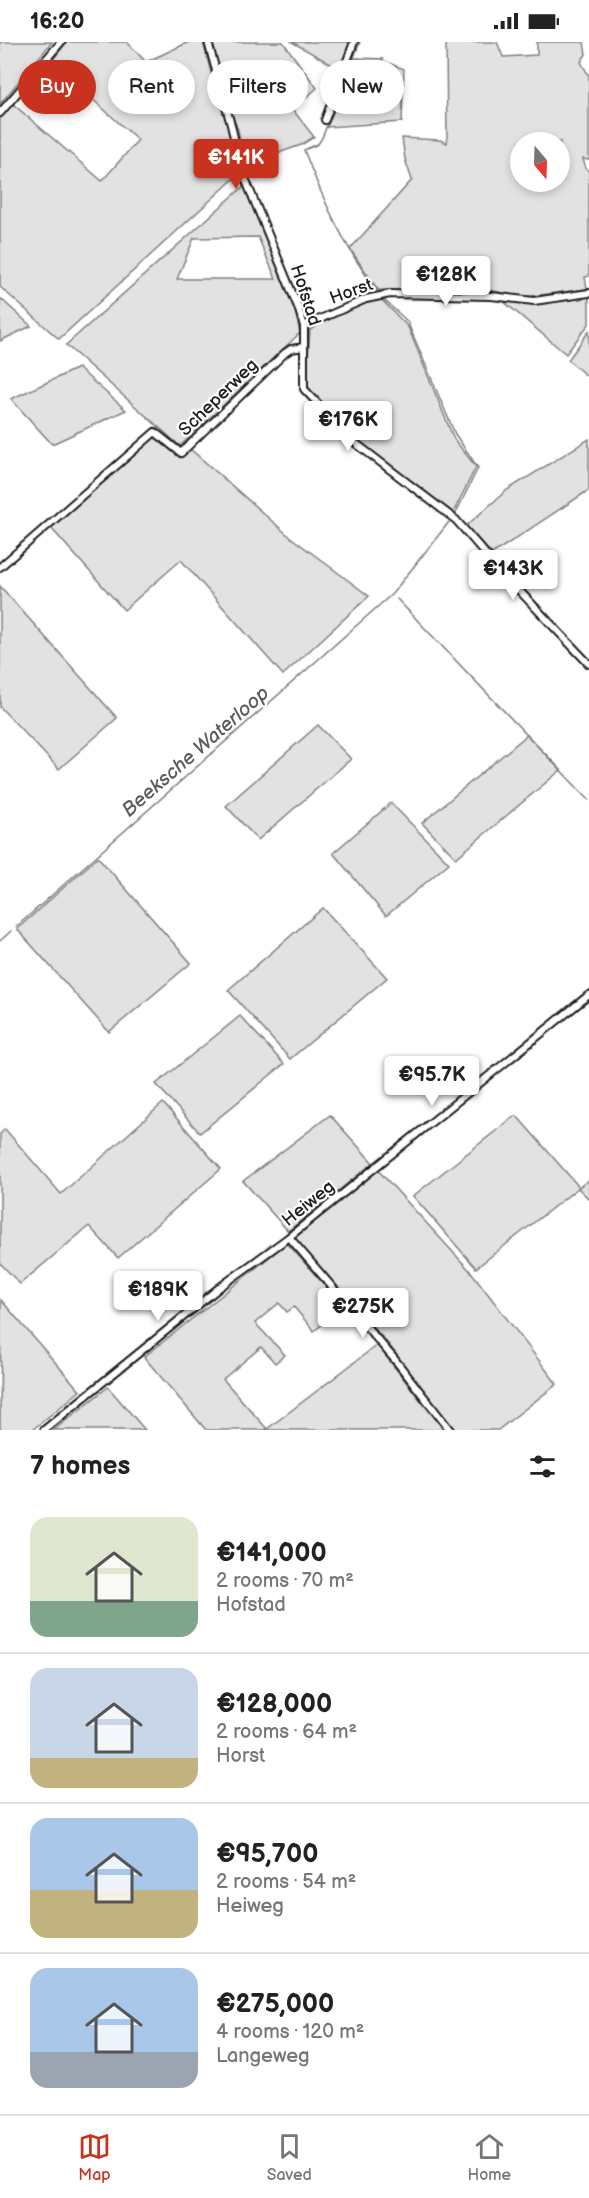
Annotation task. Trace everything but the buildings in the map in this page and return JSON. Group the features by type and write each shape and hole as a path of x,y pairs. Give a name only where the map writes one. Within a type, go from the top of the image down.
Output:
{"street":[{"path":"0,113 61,42"},
{"name":"Hofstad","path":"208,42 242,171 304,326 304,389 354,442 456,520 496,566 589,664"},
{"path":"325,120 354,42"},
{"name":"Horst","path":"304,326 366,299 390,294 491,296 534,301 589,293"},
{"name":"Scheperweg","path":"0,567 155,432 181,453 285,353 291,349 304,347"},
{"name":"Heiweg","path":"44,1430 220,1287 289,1237 589,995"},
{"path":"289,1237 396,1361 450,1430"}],"shaded area":[{"path":"0,42 52,42 37,60 18,60 18,83 0,104"},
{"path":"67,42 127,42 144,60 108,60 108,113 96,102 96,60 53,60"},
{"path":"189,42 203,42 208,60 207,114 224,114 234,142 239,174 59,339 0,287 0,119 13,104 18,108 18,114 25,114 102,181 138,140 109,114 195,114 195,60 150,60"},
{"path":"210,42 283,42 296,60 215,60"},
{"path":"292,42 352,42 345,60 324,60"},
{"path":"446,42 497,42 503,57 537,55 537,42 584,42 586,54 581,62 589,76 589,160 583,159 586,169 589,170 589,276 585,277 587,289 524,297 489,290 378,290 350,249 412,180 405,159 402,138 440,140 447,143"},
{"path":"355,58 383,59 383,60 354,60"},
{"path":"308,76 317,88 308,96"},
{"path":"232,114 296,114 314,137 301,145 245,165 238,130"},
{"path":"332,114 402,114 402,122 327,127"},
{"path":"244,186 295,311 300,333 180,446 66,345","holes":["258,237 276,279 177,279 194,238"]},
{"path":"589,296 589,324 566,354 502,300 533,304"},
{"path":"0,298 31,326 0,341"},
{"path":"380,298 408,327 454,439 476,467 453,513 356,440 306,387 310,330 345,310"},
{"path":"589,331 589,378 568,360"},
{"path":"78,368 126,410 52,444 11,399"},
{"path":"155,436 178,455 189,448 289,536 369,596 283,675 181,560 124,610 51,528"},
{"path":"589,439 589,490 492,554 466,526 507,490"},
{"path":"0,586 117,718 59,769 0,707"},
{"path":"318,725 351,759 258,840 226,806"},
{"path":"527,735 561,770 456,858 422,823"},
{"path":"391,803 449,863 386,916 333,853"},
{"path":"98,857 191,963 109,1032 17,929"},
{"path":"323,908 387,978 290,1059 228,990"},
{"path":"240,1016 284,1064 200,1133 156,1084"},
{"path":"163,1103 221,1169 118,1258 89,1226 20,1284 0,1263 0,1134 5,1129 61,1194"},
{"path":"330,1115 373,1163 288,1231 243,1181"},
{"path":"516,1115 579,1187 589,1180 589,1199 578,1188 476,1268 413,1196"},
{"path":"378,1170 472,1273 557,1384 498,1430 454,1430 389,1345 294,1237"},
{"path":"286,1244 344,1307 314,1331 294,1307 287,1312 279,1303 255,1323 285,1355 275,1363 261,1347 223,1379 267,1429 377,1345 444,1430 206,1430 144,1357"},
{"path":"1,1300 80,1391 32,1430 0,1430"},
{"path":"108,1387 145,1430 54,1430"}],"waterway":[{"path":"360,42 322,138 318,144 304,150 336,224 378,292"},
{"path":"383,299 407,321 455,434 478,468 455,515"},
{"name":"Beeksche Waterloop","path":"16,927 392,594 449,522"},
{"name":"Beeksche Waterloop","path":"397,599 589,800"},
{"name":"Beeksche Waterloop","path":"0,941 11,931"}]}
